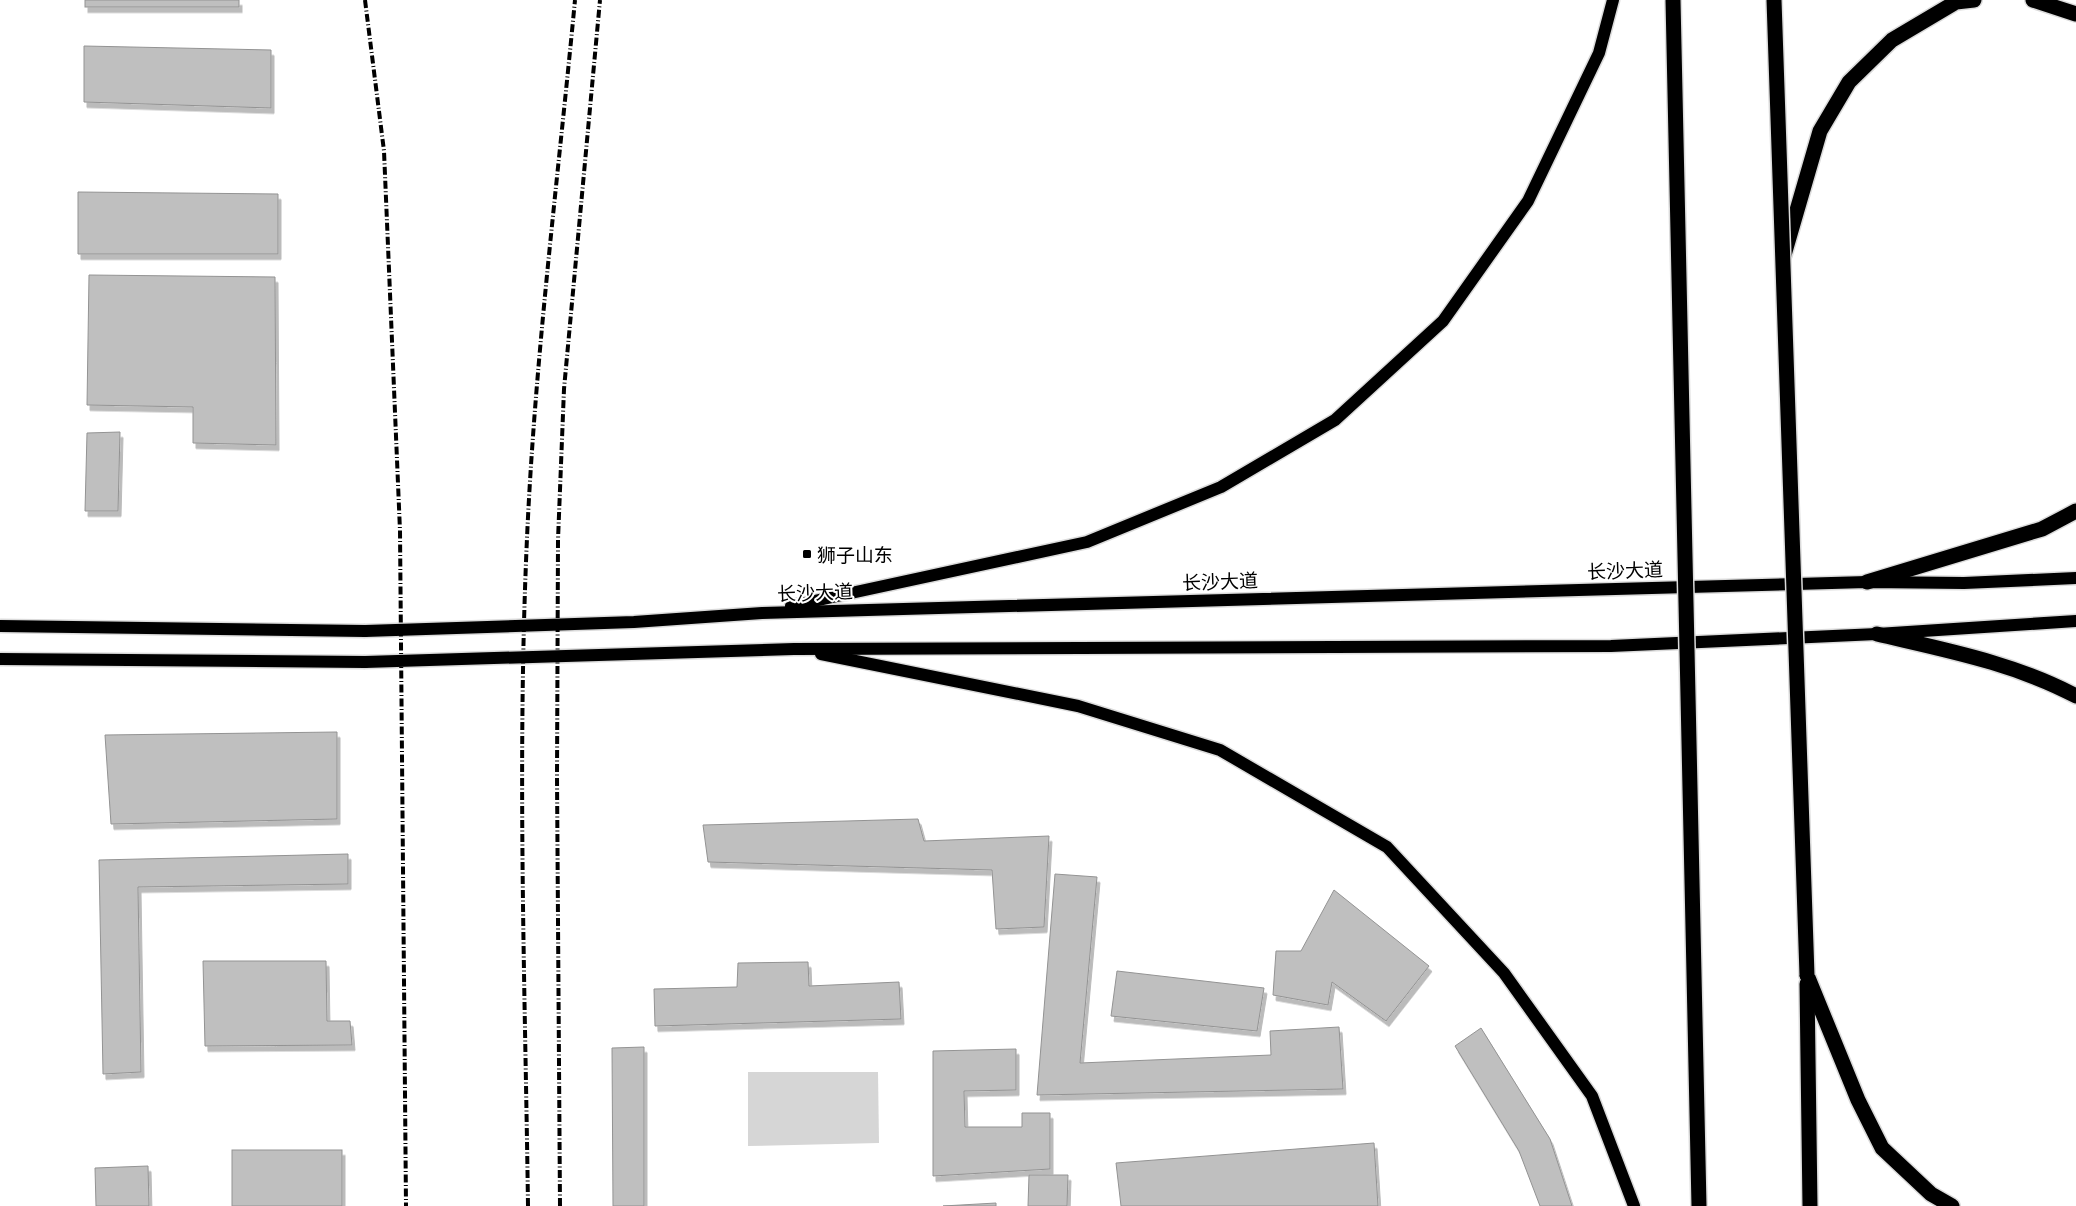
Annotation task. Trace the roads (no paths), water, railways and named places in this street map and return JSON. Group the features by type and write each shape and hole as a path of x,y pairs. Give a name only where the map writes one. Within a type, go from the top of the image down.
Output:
{"highway":[{"path":"1673,0 1699,1206"},
{"path":"1774,0 1807,975 1810,1206"},
{"path":"1782,264 1820,132 1849,82 1892,40 1956,2 1974,0"},
{"path":"2034,0 2076,14"},
{"path":"1867,582 2042,529 2076,511"},
{"path":"1877,634 1990,661 2057,685 2076,696"},
{"path":"1807,975 1858,1100 1882,1148 1931,1194 1952,1206"}],"main road":[{"path":"762,613 1087,542 1221,488 1335,420 1443,321 1528,201 1599,53 1613,0"},
{"name":"长沙大道","path":"0,626 365,631 634,622 762,613 1867,582 1964,583 2076,578"},
{"path":"0,659 365,662 794,649 1611,646 1877,634 2076,621"},
{"path":"794,649 1078,706 1220,750 1387,847 1504,973 1592,1096 1634,1206"}],"railway":[{"path":"365,0 384,151 400,531 406,1206"},
{"path":"528,1206 522,788 527,538 535,403 575,0"},
{"path":"560,1206 557,777 558,540 564,389 600,0"}],"place":[{"name":"狮子山东","path":"807,554"}]}
